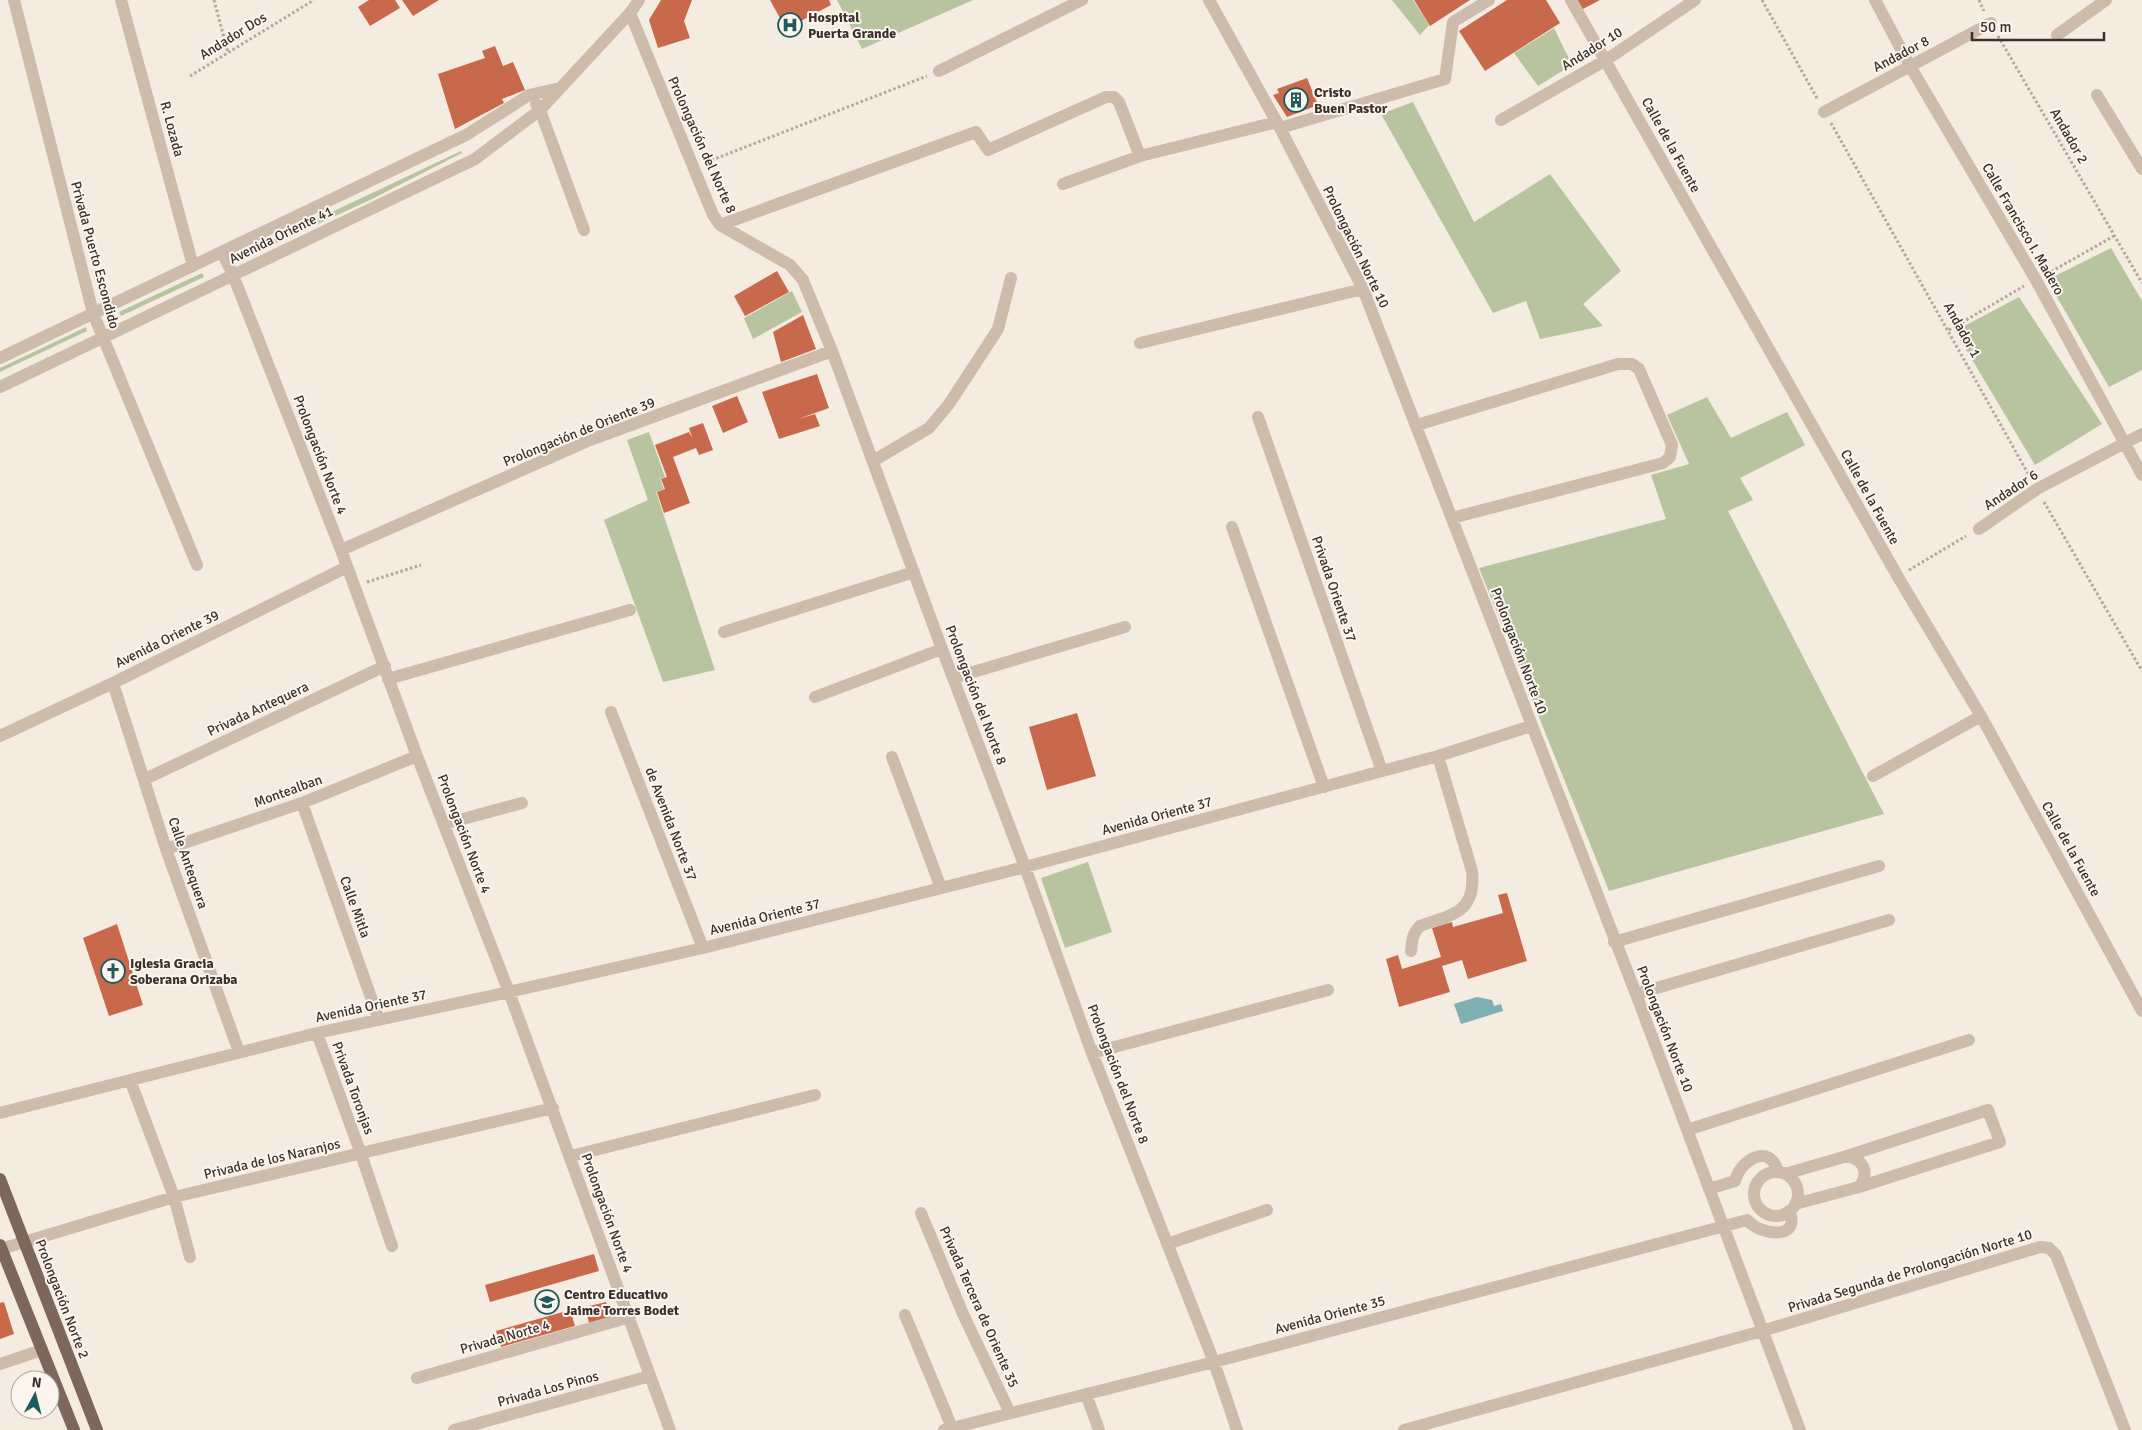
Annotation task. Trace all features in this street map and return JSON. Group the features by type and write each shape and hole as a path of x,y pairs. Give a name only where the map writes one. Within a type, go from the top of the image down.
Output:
{"main road":[{"name":"Prolongación Norte 2","path":"0,1179 97,1430"},
{"path":"1,1247 74,1430"}],"street":[{"name":"Privada Puerto Escondido","path":"14,0 93,314 197,565"},
{"name":"R. Lozada","path":"121,0 193,266"},
{"name":"Avenida Oriente 41","path":"0,387 475,159 540,110 630,13 639,0"},
{"path":"940,71 1082,0"},
{"name":"Prolongación Norte 10","path":"1209,0 1279,125 1363,289 1417,425 1614,942 1636,994 1724,1226 1797,1429"},
{"path":"1063,184 1140,156 1279,125 1445,79 1454,22 1489,0"},
{"name":"Calle de la Fuente","path":"1571,0 1898,577 1981,716 2142,1011"},
{"name":"Andador 10","path":"1501,120 1606,60 1695,0"},
{"name":"Calle Francisco I. Madero","path":"1875,0 1910,66 2036,280 2142,475"},
{"path":"2057,35 2106,0"},
{"name":"Prolongación del Norte 8","path":"630,13 692,168 713,215 720,225 790,265 803,280 874,461 1092,1053 1214,1362 1237,1430"},
{"name":"Andador 8","path":"1824,112 1991,23"},
{"name":"Avenida Oriente 41","path":"0,358 466,135 529,95 560,88"},
{"path":"529,95 540,110 584,230"},
{"path":"2097,95 2142,169"},
{"path":"720,225 976,132 988,150 1106,97 1114,97 1118,102 1140,156"},
{"name":"Prolongación Norte 4","path":"222,252 233,275 341,550 417,756 571,1156 670,1430"},
{"path":"874,461 929,428 949,404 998,329 1011,278"},
{"path":"1140,343 1363,289"},
{"name":"Prolongación de Oriente 39","path":"341,550 590,440 832,351"},
{"path":"1417,425 1618,364 1632,364 1639,369 1672,445 1670,457 1663,463 1452,518"},
{"name":"Privada Oriente 37","path":"1258,417 1382,771"},
{"name":"Andador 6","path":"1979,529 2037,489 2142,434"},
{"path":"1232,527 1324,787"},
{"name":"Avenida Oriente 39","path":"0,736 113,683 347,567"},
{"path":"724,632 914,572"},
{"path":"388,679 630,610"},
{"path":"953,678 1125,627"},
{"path":"815,697 942,649"},
{"name":"Privada Antequera","path":"145,779 384,666"},
{"name":"Calle Antequera","path":"113,683 166,849 239,1052"},
{"name":"de Avenida Norte 37","path":"610,712 703,948"},
{"path":"1874,776 1981,716"},
{"name":"Avenida Oriente 37","path":"0,1113 317,1033 703,948 1025,867 1438,756 1531,726"},
{"name":"Montealban","path":"166,849 302,803 417,756"},
{"path":"1411,952 1412,937 1416,930 1420,926 1455,914 1470,899 1474,887 1472,871 1438,756"},
{"path":"892,757 941,888"},
{"name":"Calle Mitla","path":"302,803 379,1020"},
{"path":"444,824 522,803"},
{"path":"1614,942 1879,866"},
{"path":"1636,994 1888,920"},
{"path":"1092,1053 1328,990"},
{"name":"Privada Toronjas","path":"317,1033 392,1246"},
{"path":"1687,1130 1969,1040"},
{"path":"130,1080 174,1197 190,1257"},
{"path":"571,1156 814,1095"},
{"name":"Privada de los Naranjos","path":"1,1247 24,1242 174,1197 553,1108"},
{"path":"1988,1110 2000,1142 1792,1207 1783,1214 1770,1214 1764,1211 1756,1200 1755,1187 1758,1181 1770,1173 1782,1173 1847,1156 1988,1110"},
{"path":"1709,1189 1735,1181 1737,1172 1743,1164 1761,1156 1767,1156 1772,1158 1782,1173 1796,1184 1798,1192 1792,1207"},
{"path":"1847,1156 1857,1158 1864,1167 1864,1180 1859,1187"},
{"name":"Avenida Oriente 35","path":"950,1429 1214,1362 1748,1220 1754,1228 1763,1232 1782,1232 1791,1225 1792,1207"},
{"path":"1167,1244 1267,1210"},
{"name":"Privada Tercera de Oriente 35","path":"922,1213 963,1314 1010,1413"},
{"name":"Privada Segunda de Prolongación Norte 10","path":"1762,1331 2040,1247 2049,1248 2056,1255 2125,1430"},
{"path":"905,1315 950,1429"},
{"name":"Privada Norte 4","path":"417,1378 630,1317"},
{"path":"1404,1430 1762,1331"},
{"path":"0,1364 42,1350"},
{"name":"Privada Los Pinos","path":"454,1430 650,1376"},
{"path":"1086,1394 1099,1430"}],"path":[{"path":"214,0 228,53"},
{"name":"Andador Dos","path":"190,76 314,0"},
{"name":"Andador 1","path":"1762,0 2037,489 2142,671"},
{"name":"Andador 2","path":"1979,0 2142,283"},
{"path":"692,168 940,71"},
{"name":"Andador 6","path":"1898,577 1979,529"},
{"path":"354,586 421,565"}],"green space":[{"path":"837,0 973,0 862,49"},
{"path":"1392,0 1413,0 1429,25 1420,35"},
{"path":"1554,28 1572,65 1538,86 1514,53"},
{"path":"1413,102 1474,222 1550,174 1621,271 1583,304 1603,326 1540,339 1526,301 1493,313 1381,114"},
{"path":"461,151 462,153 370,200 251,255 249,251"},
{"path":"2111,248 2142,301 2142,370 2109,387 2047,280"},
{"path":"202,273 204,277 121,316 119,312"},
{"path":"792,291 802,312 753,339 744,318"},
{"path":"2019,297 2102,424 2035,465 1955,331"},
{"path":"86,327 87,331 0,372 0,368"},
{"path":"1707,397 1731,438 1787,412 1805,445 1740,478 1753,500 1728,511 1884,814 1609,891 1479,568 1666,519 1651,475 1689,464 1667,415"},
{"path":"649,432 665,477 660,479 664,489 656,492 715,670 663,682 604,520 648,500 627,440"},
{"path":"1088,862 1112,932 1065,948 1041,878"}],"water":[{"path":"1477,997 1492,1000 1494,1006 1501,1004 1503,1011 1461,1024 1454,1004"}],"building":[{"path":"369,0 395,0 400,8 370,26 358,7"},
{"path":"402,0 439,0 413,16"},
{"path":"661,0 692,0 684,21 690,38 658,48 649,20"},
{"path":"770,0 829,0 831,5 786,29"},
{"path":"1414,0 1470,0 1430,26"},
{"path":"1507,0 1546,0 1560,23 1485,71 1459,31"},
{"path":"1575,0 1600,0 1581,10"},
{"path":"495,46 503,66 513,62 525,90 502,99 504,103 455,129 438,74 485,58 482,51"},
{"name":"Cristo Buen Pastor","path":"1307,78 1318,105 1287,117 1273,95 1279,93 1277,89"},
{"path":"777,271 789,292 745,316 734,296"},
{"path":"803,315 816,349 781,362 773,332"},
{"path":"817,374 829,408 798,419 815,414 820,426 779,439 762,392"},
{"path":"737,396 748,422 723,433 712,406"},
{"path":"703,423 713,450 699,455 696,448 673,457 690,503 664,513 657,492 665,489 661,479 667,477 655,445 689,432 692,438 689,428"},
{"path":"1077,713 1096,776 1047,790 1029,727"},
{"path":"1507,893 1527,961 1468,979 1462,960 1442,966 1450,992 1399,1007 1386,959 1398,955 1402,969 1441,957 1432,928 1452,922 1453,927 1503,913 1498,895"},
{"name":"Iglesia Gracia Soberana Orizaba","path":"117,924 143,1005 109,1016 83,938"},
{"path":"594,1254 599,1271 490,1302 485,1285"},
{"path":"4,1302 14,1334 0,1339 0,1303"},
{"path":"606,1302 611,1317 589,1323 585,1307"},
{"path":"570,1310 575,1326 501,1347 496,1331"}],"place":[{"name":"Hospital Puerta Grande","path":"790,25"},
{"name":"Cristo Buen Pastor","path":"1296,100"},
{"name":"Iglesia Gracia Soberana Orizaba","path":"113,971"},
{"name":"Centro Educativo Jaime Torres Bodet","path":"547,1302"}]}
